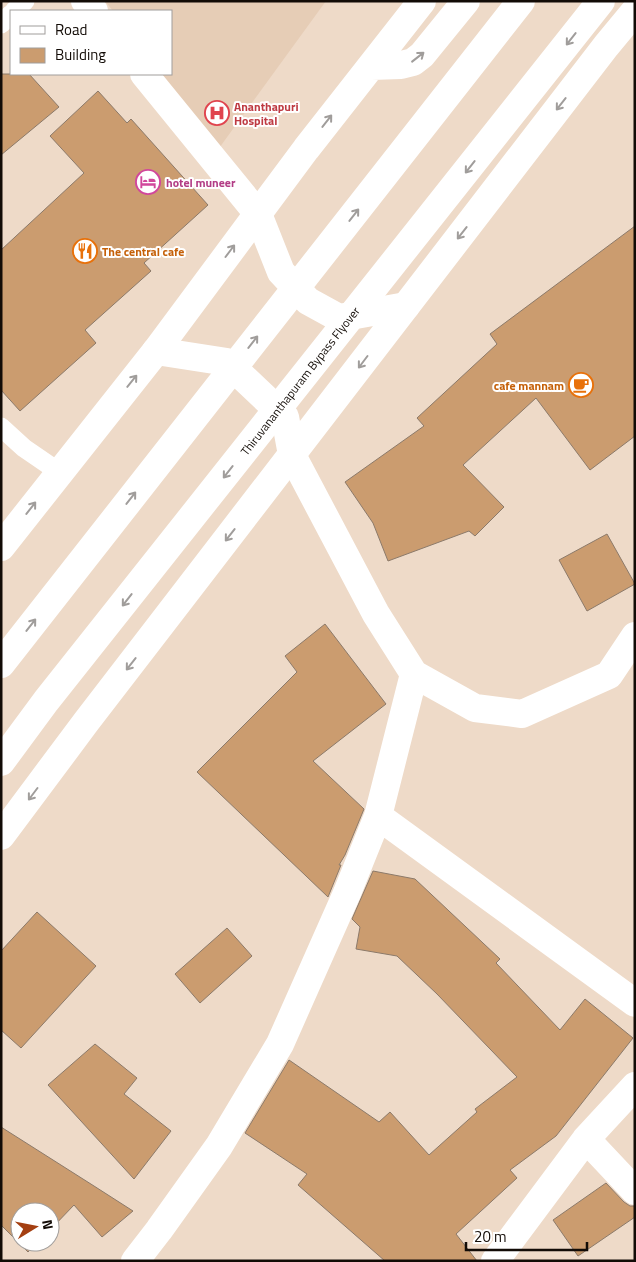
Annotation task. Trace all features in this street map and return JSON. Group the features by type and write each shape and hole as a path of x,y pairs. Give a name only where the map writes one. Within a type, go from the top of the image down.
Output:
{"main road":[{"path":"1,547 156,350 306,149 422,1"},
{"path":"371,66 413,62 422,55 466,1"},
{"path":"1,664 521,1"},
{"name":"Thiruvananthapuram Bypass Flyover","path":"1,762 52,693 601,1"},
{"path":"1,836 86,722 606,46 635,11"},
{"path":"145,75 258,214 281,272 308,301 339,318 406,306"},
{"path":"156,350 227,362 285,417 292,455 376,614 414,674 475,708 522,714 608,675 635,636"},
{"path":"136,1261 219,1146 280,1044 347,893 378,816 414,674"},
{"path":"378,816 635,1003"},
{"path":"495,1261 586,1139 635,1086"},
{"path":"586,1139 635,1191"}],"lane":[{"path":"15,10 25,1"},
{"path":"1,24 10,15"},
{"path":"1,427 24,448 59,472"}],"shaded area":[{"name":"Ananthapuri Hospital","path":"105,1 326,1 217,151 160,75 172,75 172,10 112,10"}],"building":[{"path":"1,74 30,75 59,107 1,155"},
{"path":"98,91 127,123 131,119 208,205 144,263 151,271 85,330 96,343 20,411 1,390 1,250 84,173 50,136"},
{"path":"635,226 635,436 590,470 536,398 463,465 504,507 475,536 469,531 388,561 373,523 345,482 424,426 417,418 497,344 490,334"},
{"path":"607,534 635,584 587,611 559,560"},
{"path":"325,624 386,704 313,761 364,809 339,865 341,865 328,897 197,772 297,672 285,656"},
{"path":"373,871 415,879 500,959 496,963 560,1030 585,999 633,1038 556,1136 510,1170 517,1178 456,1234 477,1261 385,1261 298,1185 307,1174 245,1133 289,1060 379,1122 390,1112 429,1155 477,1112 475,1109 517,1077 437,994 397,956 356,949 360,927 352,919"},
{"path":"37,912 96,966 21,1048 1,1030 1,951"},
{"path":"227,928 252,956 200,1003 175,974"},
{"path":"95,1044 137,1078 124,1094 171,1131 134,1179 48,1085"},
{"path":"1,1127 133,1211 102,1237 74,1205 60,1220 60,1202 10,1202 10,1234 1,1225"},
{"path":"606,1183 624,1202 630,1206 635,1206 635,1217 578,1256 553,1220"}],"place":[{"name":"Ananthapuri Hospital","path":"217,113"},
{"name":"hotel muneer","path":"148,182"},
{"name":"The central cafe","path":"85,251"},
{"name":"cafe mannam","path":"581,385"}]}
